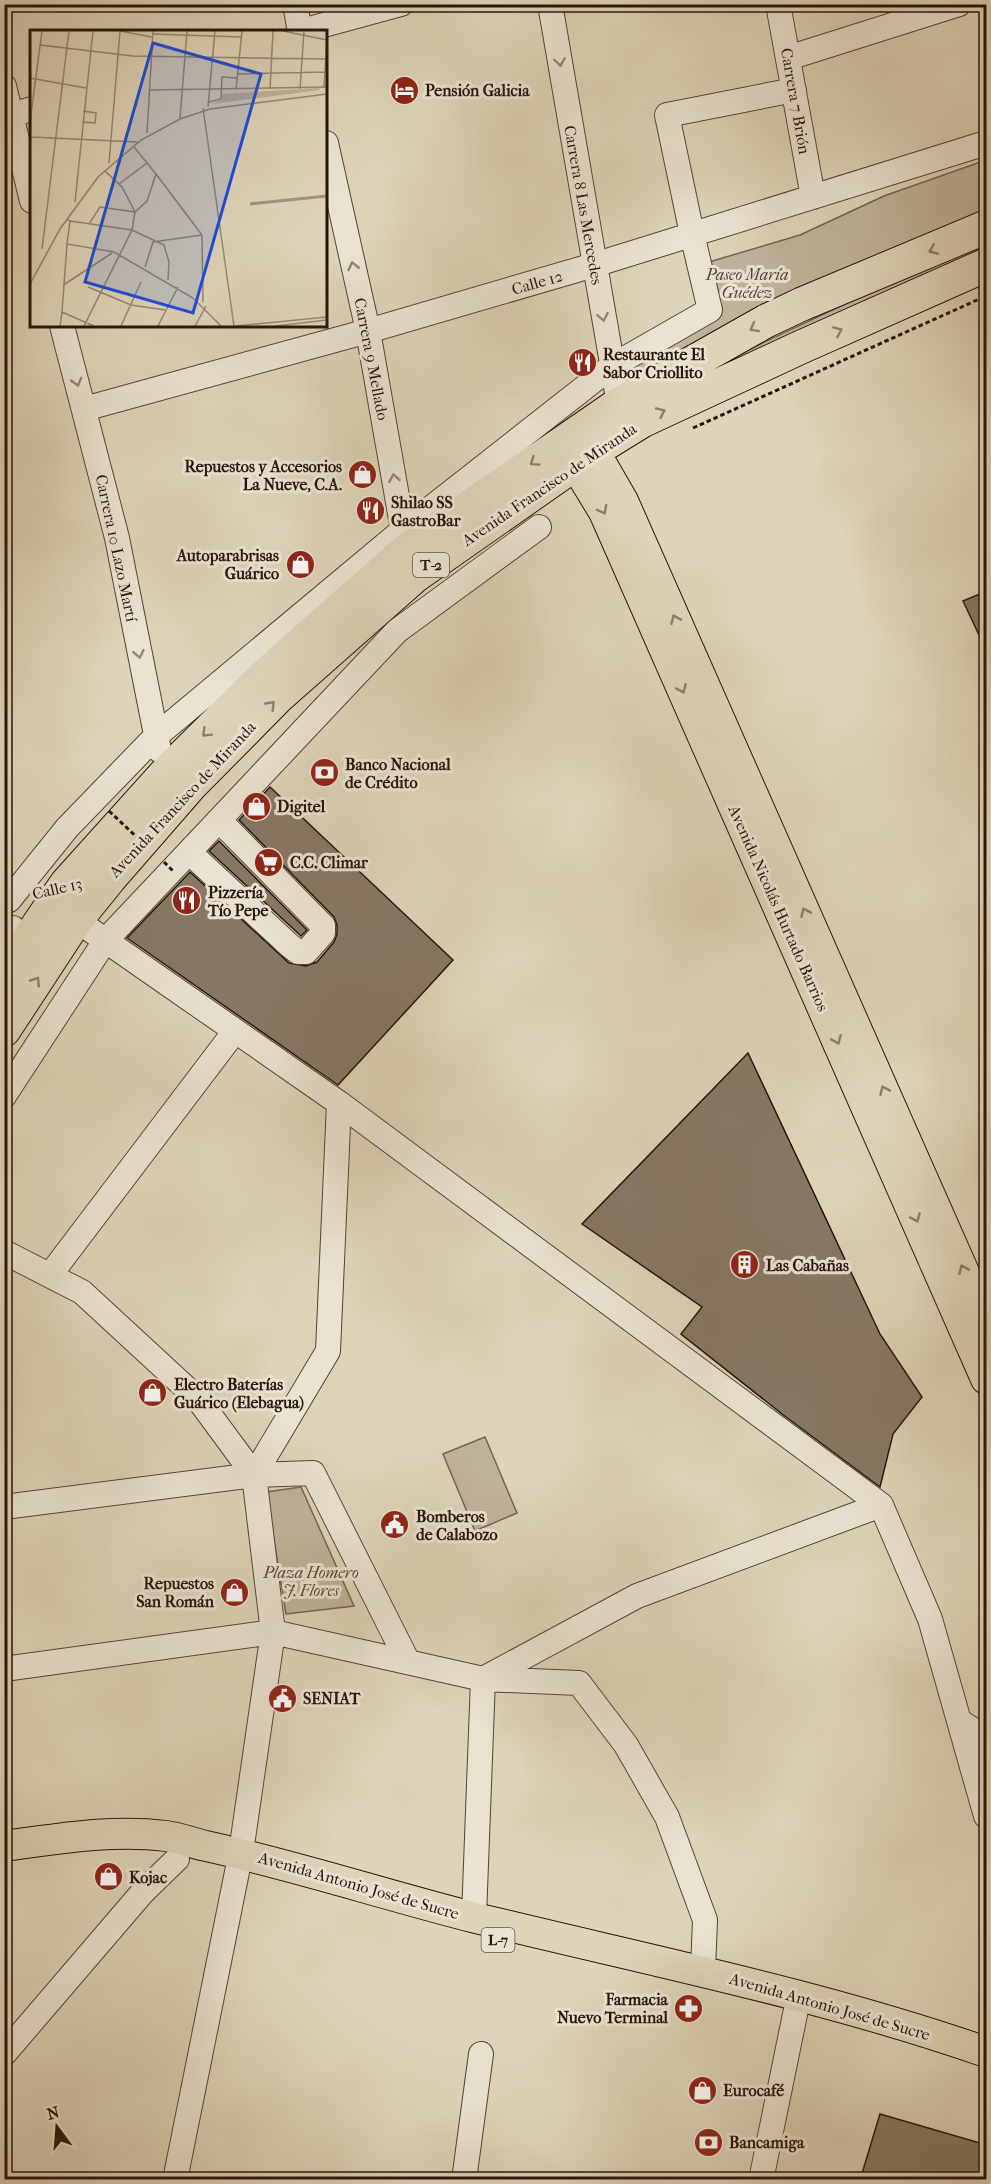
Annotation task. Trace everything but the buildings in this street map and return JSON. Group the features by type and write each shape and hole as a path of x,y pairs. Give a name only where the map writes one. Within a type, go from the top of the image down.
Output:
{"highway":[{"name":"Avenida Francisco de Miranda","path":"579,447 618,404 775,317 987,227"},
{"name":"Avenida Francisco de Miranda","path":"8,953 66,884 166,773 264,676 408,552 579,447 642,421 799,348 987,265"},
{"name":"Avenida Francisco de Miranda","path":"4,1030 76,920 110,878 191,785 279,697 408,552"}],"main road":[{"name":"Avenida Nicolás Hurtado Barrios","path":"579,447 628,512 987,1322"},
{"name":"Avenida Nicolás Hurtado Barrios","path":"579,447 609,523 987,1379"},
{"name":"Avenida Antonio José de Sucre","path":"4,1846 83,1836 131,1834 167,1836 239,1863 374,1906 518,1945 798,2002 987,2052"},
{"name":"Avenida Antonio José de Sucre","path":"4,1864 48,1857 139,1851 177,1859 239,1863 703,1970 987,2067"}],"street":[{"path":"295,4 299,30"},
{"path":"303,30 401,4"},
{"name":"Carrera 8 Las Mercedes","path":"550,4 618,404"},
{"name":"Carrera 7 Brión","path":"778,4 813,197"},
{"path":"788,58 959,4"},
{"path":"4,86 16,114 30,190"},
{"path":"692,234 667,115 794,90"},
{"name":"Calle 12","path":"84,410 594,265 987,143"},
{"name":"Carrera 9 Mellado","path":"327,147 368,331 408,552"},
{"name":"Avenida Francisco de Miranda","path":"7,900 67,828 156,736 408,552 612,366 710,310 692,234"},
{"name":"Carrera 10 Lazo Martí","path":"62,327 117,538 156,736 166,773"},
{"name":"Avenida Francisco de Miranda","path":"4,1096 105,941 397,630 539,527"},
{"path":"189,852 298,952 306,952 324,933 323,926 219,820"},
{"name":"Calle 13","path":"7,900 66,884 110,878"},
{"path":"76,920 339,1103 881,1504 930,1619 987,1816"},
{"path":"50,1275 235,1031"},
{"path":"254,1475 328,1351 339,1103"},
{"path":"4,1252 82,1292 198,1399 254,1475 273,1632 239,1863 175,2180"},
{"path":"4,1507 254,1475 313,1473 408,1662"},
{"path":"483,1679 637,1596 881,1504"},
{"path":"4,1669 273,1632 483,1679 579,1683 626,1745 667,1817 705,1920 703,1970"},
{"path":"474,1917 483,1679"},
{"path":"959,1721 987,1738"},
{"path":"4,2054 142,1893 177,1859"},
{"path":"761,2180 798,2002"},
{"path":"464,2180 481,2054"}],"path":[{"path":"693,428 987,296"},
{"path":"109,811 142,842"},
{"path":"164,862 173,871"}],"green space":[{"name":"Paseo María Guédez","path":"986,160 986,217 635,378 631,366 721,311 709,262 800,235 884,196"},
{"path":"986,240 986,251 672,397 680,382 936,261"},
{"path":"485,1437 517,1513 475,1531 443,1454"},
{"name":"Plaza Homero J. Flores","path":"301,1487 354,1606 286,1614 266,1492"}],"place":[{"name":"Pensión Galicia","path":"404,90"},
{"name":"Restaurante El Sabor Criollito","path":"582,363"},
{"name":"Repuestos y Accesorios La Nueve, C.A.","path":"363,475"},
{"name":"Shilao SS GastroBar","path":"370,511"},
{"name":"Autoparabrisas Guárico","path":"300,564"},
{"name":"Banco Nacional de Crédito","path":"324,773"},
{"name":"Digitel","path":"256,806"},
{"name":"C.C. Climar","path":"269,862"},
{"name":"Pizzería Tío Pepe","path":"187,901"},
{"name":"Las Cabañas","path":"745,1265"},
{"name":"Electro Baterías Guárico (Elebagua)","path":"153,1393"},
{"name":"Bomberos de Calabozo","path":"395,1525"},
{"name":"Repuestos San Román","path":"235,1592"},
{"name":"SENIAT","path":"282,1698"},
{"name":"Kojac","path":"108,1877"},
{"name":"Farmacia Nuevo Terminal","path":"689,2008"},
{"name":"Eurocafé","path":"702,2090"},
{"name":"Bancamiga","path":"708,2142"}]}
